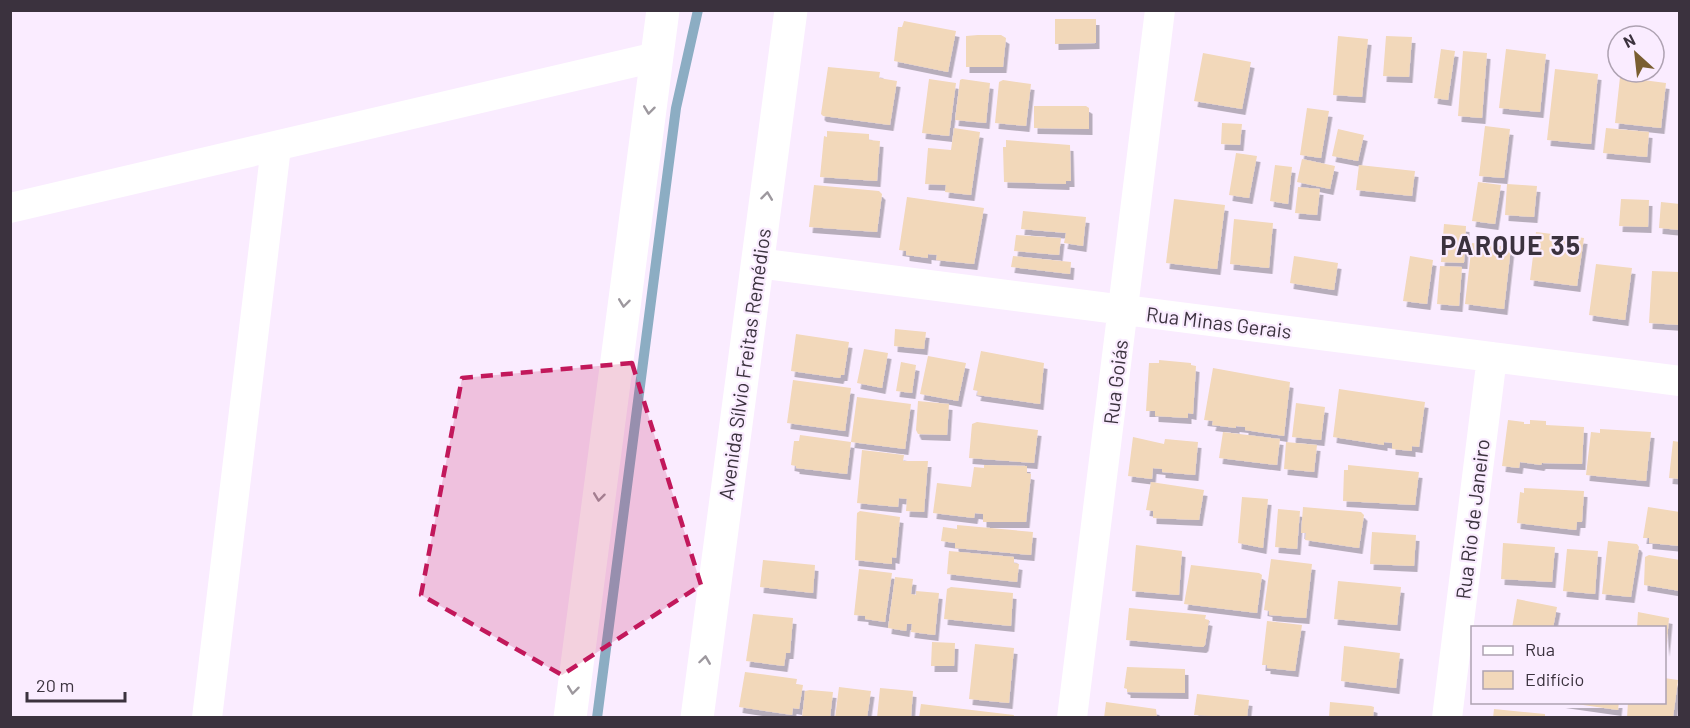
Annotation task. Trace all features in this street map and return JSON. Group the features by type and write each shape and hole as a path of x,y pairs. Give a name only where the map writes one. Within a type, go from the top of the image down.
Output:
{"street":[{"path":"570,717 663,10"},
{"name":"Avenida Sílvio Freitas Remédios","path":"697,717 791,10"},
{"name":"Rua Goiás","path":"1072,717 1125,310 1160,10"},
{"path":"10,208 656,57"},
{"path":"207,717 276,147"},
{"name":"Rua Minas Gerais","path":"758,263 1680,381"},
{"name":"Rua Rio de Janeiro","path":"1447,717 1492,357"}],"highlighted area":[{"path":"632,363 701,585 562,675 421,595 462,378"}],"building":[{"path":"1055,19 1096,19 1096,43 1055,44"},
{"path":"904,21 956,31 948,72 894,61 898,27 902,27"},
{"path":"1001,35 1006,38 1003,67 966,67 966,36"},
{"path":"1338,36 1368,39 1362,97 1333,95"},
{"path":"1386,36 1412,37 1409,77 1383,76"},
{"path":"1441,49 1455,51 1448,100 1434,98"},
{"path":"1506,49 1546,54 1540,112 1499,108"},
{"path":"1463,51 1487,53 1482,118 1458,116"},
{"path":"1203,53 1251,62 1242,109 1194,101"},
{"path":"828,67 880,72 879,78 897,81 890,125 823,116 821,114"},
{"path":"1555,69 1598,74 1591,144 1547,140"},
{"path":"929,79 956,83 949,136 922,133"},
{"path":"960,80 990,83 986,123 955,120"},
{"path":"1003,80 1031,84 1026,126 995,123 999,82"},
{"path":"1619,84 1666,84 1661,128 1615,123"},
{"path":"1034,106 1086,106 1089,108 1089,129 1034,128"},
{"path":"1307,108 1329,111 1321,158 1300,155"},
{"path":"1222,123 1242,124 1240,145 1221,144"},
{"path":"1485,126 1510,129 1504,178 1479,176"},
{"path":"954,128 980,132 971,195 945,192 946,185 925,184 928,148 951,150"},
{"path":"1606,128 1649,132 1647,157 1603,153"},
{"path":"1338,129 1364,135 1358,161 1332,156"},
{"path":"827,131 869,134 869,140 880,141 877,181 820,177 824,136 827,137"},
{"path":"1006,140 1070,145 1071,181 1066,181 1066,184 1004,182 1003,147 1006,147"},
{"path":"1236,153 1257,156 1249,198 1229,195"},
{"path":"1302,159 1335,166 1330,189 1297,182"},
{"path":"1275,165 1292,167 1288,204 1270,201"},
{"path":"1359,165 1415,171 1412,196 1356,190"},
{"path":"1478,182 1501,185 1495,224 1472,221"},
{"path":"1507,184 1537,186 1534,217 1505,215"},
{"path":"814,185 879,191 882,194 877,232 809,227"},
{"path":"1298,187 1320,189 1317,215 1295,213"},
{"path":"907,197 984,208 974,264 936,260 937,255 928,254 928,258 906,255 906,251 899,250"},
{"path":"1174,199 1225,205 1217,269 1166,263"},
{"path":"1621,199 1649,200 1648,227 1619,226"},
{"path":"1661,202 1680,204 1680,230 1659,228"},
{"path":"1023,211 1086,217 1083,246 1064,243 1066,233 1021,229"},
{"path":"1234,219 1273,223 1269,268 1230,264"},
{"path":"1444,224 1466,226 1464,263 1441,262"},
{"path":"1536,232 1584,238 1577,286 1530,280"},
{"path":"1016,235 1061,238 1059,255 1014,251"},
{"path":"1472,243 1511,247 1504,309 1465,304"},
{"path":"1013,256 1071,262 1070,274 1011,267"},
{"path":"1294,256 1338,263 1334,290 1290,283"},
{"path":"1410,256 1433,260 1427,304 1403,301"},
{"path":"1596,264 1632,268 1625,320 1589,315"},
{"path":"1440,266 1462,267 1459,306 1437,304"},
{"path":"1652,271 1680,272 1680,325 1649,323"},
{"path":"895,329 926,332 924,349 894,346"},
{"path":"796,334 849,342 844,375 840,378 791,371"},
{"path":"864,349 888,353 882,388 857,383"},
{"path":"981,351 1044,363 1040,404 977,395 978,391 973,390"},
{"path":"928,356 966,363 958,401 920,394"},
{"path":"1159,360 1191,363 1196,366 1193,414 1188,413 1188,418 1155,416 1155,411 1146,411 1149,363 1159,363"},
{"path":"901,362 916,365 912,393 896,391"},
{"path":"1213,368 1290,382 1284,436 1245,430 1245,427 1212,425 1213,421 1204,420"},
{"path":"793,380 851,388 845,431 787,423"},
{"path":"1339,389 1425,402 1419,447 1412,446 1412,451 1392,449 1392,443 1384,442 1384,445 1333,437"},
{"path":"857,397 911,404 905,449 851,442"},
{"path":"918,401 949,404 947,435 918,434 916,430"},
{"path":"1296,403 1325,407 1321,440 1292,437"},
{"path":"1508,420 1524,422 1524,424 1530,424 1530,420 1546,421 1546,425 1584,427 1582,464 1542,463 1541,465 1520,462 1519,468 1502,466"},
{"path":"977,422 1038,430 1034,463 969,458 972,424"},
{"path":"1600,429 1651,432 1646,481 1586,475 1591,432 1600,433"},
{"path":"1223,432 1280,439 1277,465 1219,458"},
{"path":"800,435 851,442 847,474 796,468 791,465 794,441 799,441"},
{"path":"1133,437 1164,444 1165,439 1198,442 1195,475 1162,472 1162,469 1153,468 1152,479 1128,476"},
{"path":"1673,441 1680,442 1680,479 1669,478"},
{"path":"1286,442 1317,445 1314,472 1284,469"},
{"path":"862,450 904,455 903,461 928,461 924,512 906,511 907,499 899,498 898,507 857,503"},
{"path":"984,465 1027,466 1027,473 1031,474 1026,522 983,522 983,514 975,513 974,518 933,513 937,483 971,487 974,467 984,468"},
{"path":"1348,465 1419,472 1415,505 1343,501 1344,470 1348,470"},
{"path":"1151,482 1204,490 1199,520 1153,518 1153,511 1146,510"},
{"path":"1524,488 1584,491 1582,522 1577,522 1576,530 1517,523 1520,492 1524,493"},
{"path":"1242,497 1268,499 1263,548 1238,543"},
{"path":"1303,507 1361,512 1364,515 1359,548 1305,540 1306,533 1301,533"},
{"path":"1648,507 1680,512 1680,546 1649,543 1649,538 1643,538"},
{"path":"1278,509 1300,511 1297,549 1275,547"},
{"path":"860,511 900,517 896,558 892,557 892,564 855,560 857,513"},
{"path":"957,525 1033,532 1031,555 955,548 955,543 941,541 943,527 957,529"},
{"path":"1372,532 1416,535 1414,566 1370,564"},
{"path":"1608,541 1637,544 1639,547 1631,597 1602,594"},
{"path":"1503,543 1555,547 1552,582 1501,579"},
{"path":"1136,545 1182,551 1179,595 1132,591"},
{"path":"1567,549 1598,551 1595,594 1563,591"},
{"path":"949,551 1014,557 1014,563 1019,564 1017,582 947,574"},
{"path":"1649,555 1680,560 1680,591 1644,585 1645,557"},
{"path":"1271,559 1312,564 1306,618 1269,615 1269,611 1264,610"},
{"path":"763,560 815,565 813,593 760,587"},
{"path":"1191,565 1262,575 1257,613 1184,604"},
{"path":"859,569 892,573 885,622 854,615"},
{"path":"895,577 913,579 911,594 916,595 916,591 939,593 935,635 911,632 912,624 907,624 906,631 888,628"},
{"path":"1338,581 1401,587 1397,625 1334,619"},
{"path":"951,587 1013,593 1011,626 944,619 947,589"},
{"path":"1517,599 1557,607 1553,626 1512,626"},
{"path":"1129,608 1206,615 1205,619 1209,620 1205,645 1203,647 1126,640"},
{"path":"1638,612 1669,618 1666,651 1666,626 1637,626"},
{"path":"753,614 793,618 790,653 786,653 784,666 746,661"},
{"path":"1267,621 1302,625 1295,671 1267,668 1267,665 1262,665"},
{"path":"932,642 955,643 954,666 931,666"},
{"path":"975,644 1014,648 1009,703 969,699"},
{"path":"1344,646 1400,653 1396,688 1341,681"},
{"path":"1127,667 1185,669 1185,693 1127,692 1124,688"},
{"path":"745,672 797,679 796,684 803,685 799,709 793,708 792,715 739,707"},
{"path":"1666,678 1678,680 1673,718 1627,718 1628,704 1666,704"},
{"path":"839,687 871,691 867,718 835,718"},
{"path":"880,688 913,691 911,718 877,718"},
{"path":"805,691 833,692 830,718 802,718"},
{"path":"1197,694 1249,700 1247,718 1194,715"},
{"path":"1106,702 1156,709 1157,718 1104,718"},
{"path":"1330,702 1374,707 1373,718 1329,718"},
{"path":"921,704 1014,715 1013,718 919,718"},
{"path":"1576,704 1619,704 1618,710"},
{"path":"1494,709 1545,714 1545,718 1493,718"}],"waterway":[{"path":"597,718 676,108 698,10"}],"district":[{"name":"PARQUE 35","path":"1511,244"}]}
